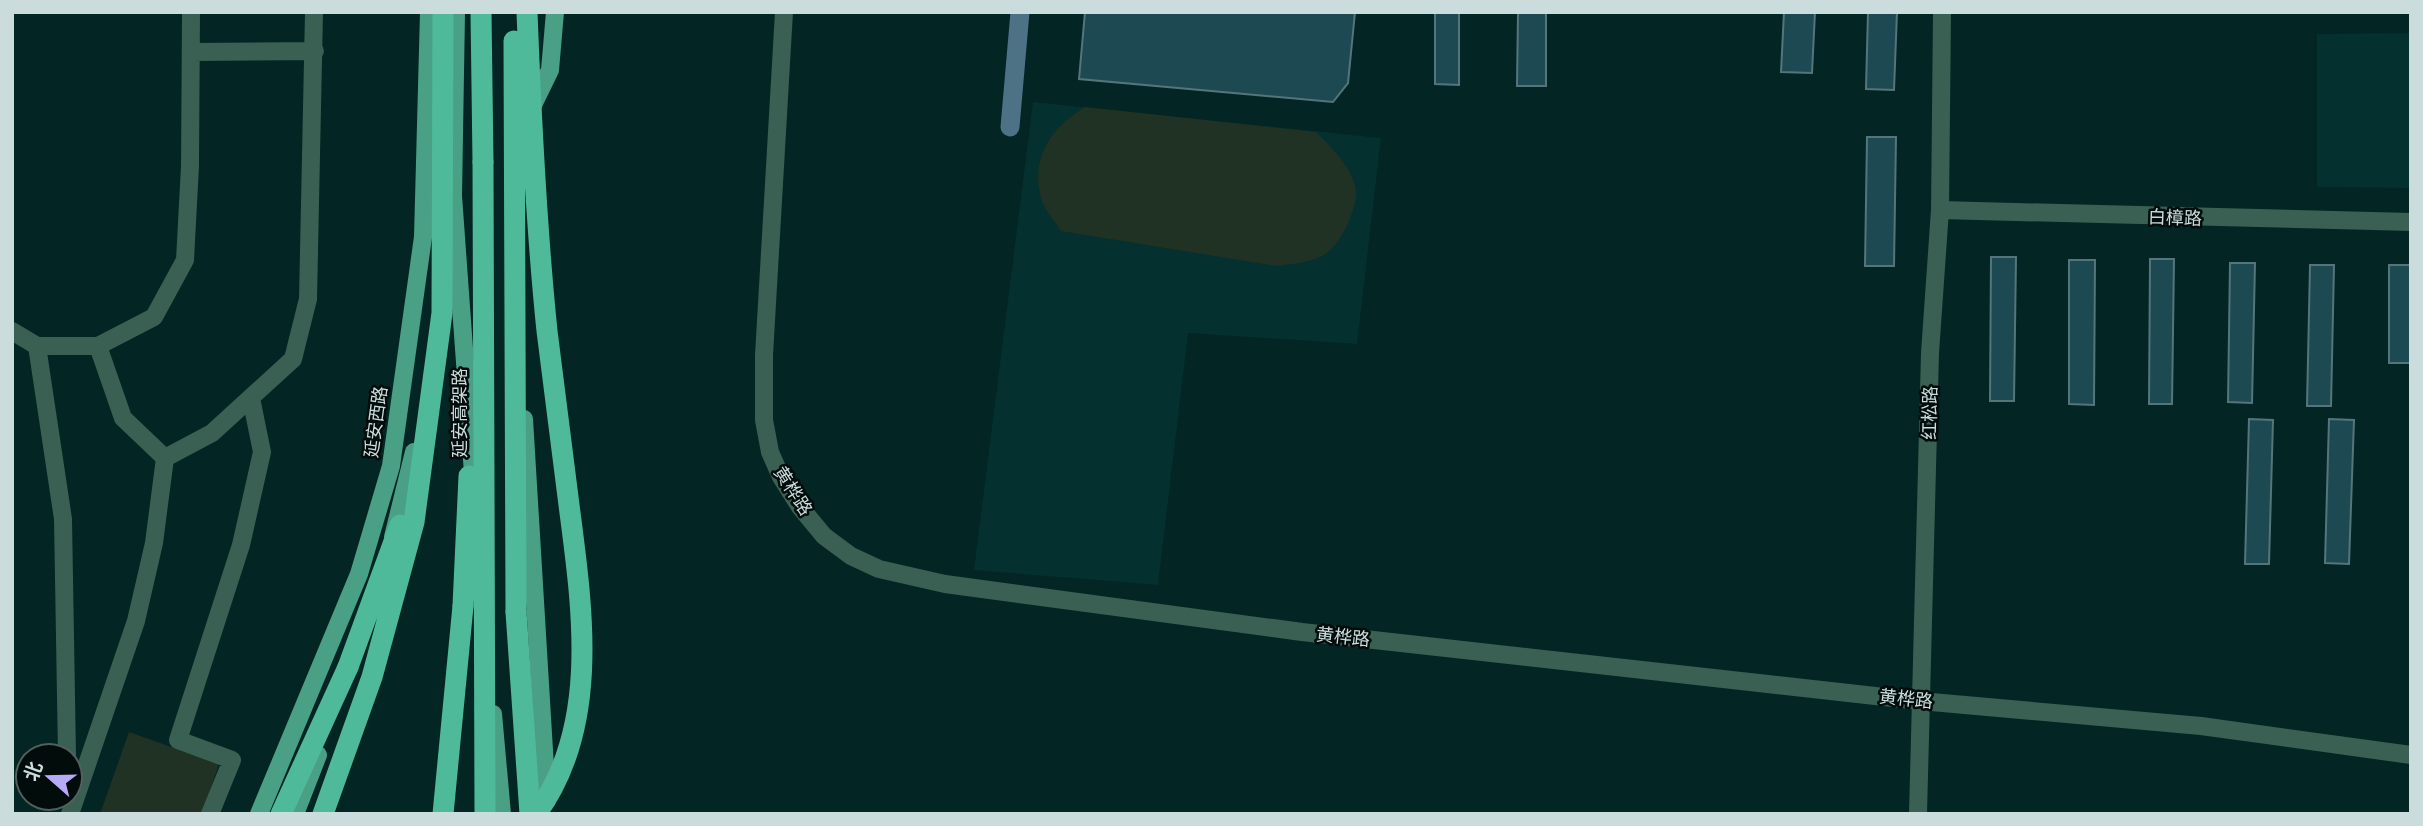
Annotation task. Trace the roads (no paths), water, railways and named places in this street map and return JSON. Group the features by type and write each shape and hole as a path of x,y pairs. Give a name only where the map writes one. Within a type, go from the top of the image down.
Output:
{"highway":[{"path":"323,814 372,677 414,522 442,313 443,12"},
{"name":"延安高架路","path":"481,12 485,814"},
{"path":"514,12 519,814"},
{"path":"527,12 533,177 547,332 579,581 581,636 579,700 568,752 548,798 536,814"},
{"path":"449,814 463,606 483,162"},
{"path":"281,814 348,667 407,507 428,415"},
{"path":"443,814 463,606"},
{"path":"516,612 530,814"}],"main road":[{"name":"延安西路","path":"259,814 359,574 391,466 424,237 429,12"},
{"path":"456,12 453,196 502,814"},
{"path":"548,814 510,186 517,130 536,102 550,70 555,12"},
{"path":"424,237 453,196"},
{"path":"295,814 372,618 413,463 453,196"},
{"path":"437,306 463,346"}],"street":[{"path":"12,331 37,346 98,346 154,317 185,260 190,166 191,12"},
{"path":"165,458 212,433 293,359 308,299 314,12"},
{"name":"黄桦路","path":"784,12 764,355 764,420 770,452 787,488 824,536 851,556 905,578 1302,632 1920,701 2188,724 2411,755"},
{"name":"红松路","path":"1918,814 1931,411 1930,353 1940,210 1942,12"},
{"path":"191,52 315,51"},
{"name":"白樟路","path":"1940,210 2411,222"},
{"path":"37,346 63,519 67,742"},
{"path":"98,346 123,418 165,458"},
{"path":"210,814 232,760 178,740 241,545 262,453 251,398"},
{"path":"69,814 136,621 154,543 165,458"}],"waterway":[{"path":"1010,127 1020,12"}]}
